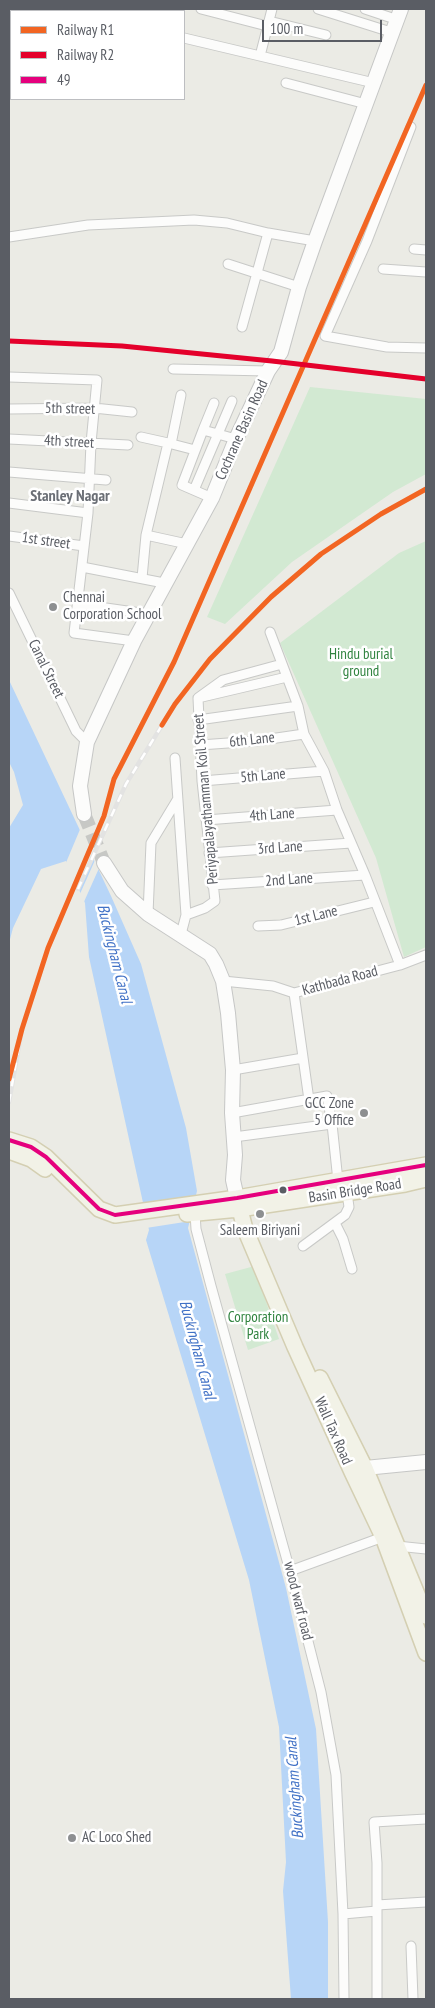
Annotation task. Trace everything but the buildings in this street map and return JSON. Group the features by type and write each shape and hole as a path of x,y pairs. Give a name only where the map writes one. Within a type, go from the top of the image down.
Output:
{"main road":[{"name":"Cochrane Basin Road","path":"84,814 80,786 87,742 134,641 212,498 236,439 268,371 281,352 299,287 315,241 398,21"},
{"path":"104,863 122,891 148,914 210,954 223,981 234,1070 232,1113 235,1155 233,1180 242,1203"},
{"path":"9,1140 32,1147 46,1157 99,1209 127,1219"},
{"path":"9,1151 32,1159 46,1169 94,1216 111,1224 127,1219"},
{"name":"Basin Bridge Road","path":"404,1177 426,1165"},
{"name":"Basin Bridge Road","path":"127,1219 404,1177 426,1179"},
{"name":"Wall Tax Road","path":"242,1203 358,1470 426,1653"},
{"path":"358,1470 426,1462"},
{"name":"Wall Tax Road","path":"358,1470 397,1546 426,1616"}],"street":[{"path":"200,9 326,35"},
{"path":"260,56 272,9"},
{"path":"318,9 398,21"},
{"path":"365,9 398,21"},
{"path":"185,38 374,83"},
{"path":"286,83 366,104"},
{"path":"411,127 367,241 325,336 387,347 426,348"},
{"path":"9,237 88,225 194,220 228,223 268,233 315,241"},
{"path":"242,327 268,233"},
{"path":"414,249 426,250"},
{"path":"228,264 299,287"},
{"path":"383,269 426,272"},
{"path":"173,369 268,371"},
{"path":"9,377 97,380 91,443 88,514 74,633 134,641"},
{"path":"142,578 146,535 181,395"},
{"path":"194,490 232,401"},
{"path":"212,498 182,485 214,403"},
{"name":"5th street","path":"9,409 94,408 132,412"},
{"path":"203,430 236,439"},
{"path":"140,437 195,450"},
{"name":"4th street","path":"9,439 128,445"},
{"path":"9,472 106,480"},
{"path":"9,503 88,514"},
{"path":"146,535 187,544"},
{"name":"1st street","path":"9,536 84,546"},
{"path":"82,567 164,583"},
{"name":"Canal Street","path":"9,592 76,731 87,742"},
{"path":"78,604 148,614"},
{"path":"270,632 298,706 304,734 324,771 337,810 400,965"},
{"name":"Periyapalayathamman Koil Street","path":"186,915 205,908 215,901 202,781 198,698 223,680 282,664"},
{"path":"198,698 287,677"},
{"path":"198,720 298,706"},
{"name":"6th Lane","path":"200,745 256,741 304,734"},
{"path":"175,758 186,915 181,934"},
{"name":"5th Lane","path":"202,781 324,771"},
{"path":"148,914 151,843 177,800"},
{"name":"4th Lane","path":"206,820 337,810"},
{"name":"3rd Lane","path":"209,852 352,843"},
{"name":"2nd Lane","path":"212,885 365,875"},
{"name":"1st Lane","path":"258,926 281,925 374,902"},
{"name":"Kathbada Road","path":"223,981 273,986 294,993 400,965 426,955"},
{"path":"294,993 309,1100"},
{"path":"234,1070 303,1058"},
{"path":"232,1113 327,1096 342,1187 349,1208 345,1215 303,1246"},
{"path":"234,1136 332,1124"},
{"name":"wood warf road","path":"196,1209 196,1229 208,1276 290,1571 321,1692 336,1775 343,1914 344,1999"},
{"path":"335,1223 343,1238 352,1269"},
{"path":"290,1571 383,1537"},
{"path":"397,1546 426,1549"},
{"path":"377,1999 377,1908 374,1822 426,1819"},
{"path":"343,1914 426,1902"},
{"path":"411,1946 413,1999"}],"green space":[{"path":"310,387 426,399 426,474 393,492 292,562 225,624 207,617"},
{"name":"Hindu burial ground","path":"426,541 426,947 404,957 376,858 280,643 399,553"},
{"name":"Corporation Park","path":"254,1267 279,1339 248,1350 225,1274"}],"water":[{"name":"Buckingham Canal","path":"9,680 141,964 186,1128 197,1191 188,1228 286,1588 316,1729 328,1922 328,1999 291,1999 283,1891 286,1862 279,1727 249,1580 146,1240 149,1230 89,957 85,903 66,861 41,869 13,928 9,943 9,828 23,805 14,772 9,762"}],"pier":[{"path":"81,827 94,854 78,893 73,881 74,878 71,877 65,865"},
{"path":"96,858 100,866 83,904 79,896"},
{"path":"199,1195 191,1221 146,1228 140,1205"}],"tunnel":[{"path":"84,814 104,863"}],"railway":[{"path":"9,341 122,346 426,379"},
{"path":"78,889 126,784 175,704 210,659 271,597 321,554 381,514 426,489"},
{"path":"9,1102 22,1029"}],"rail line":[{"name":"R1","path":"9,1079 22,1029 48,948 104,816 114,779 174,662 426,85"},
{"name":"R2","path":"9,341 122,346 426,379"},
{"name":"R1","path":"162,725 175,704 210,659 271,597 321,554 381,514 426,489"}],"transit line":[{"name":"49","path":"9,1140 31,1147 46,1157 99,1209 115,1215 237,1198 426,1165"}],"place":[{"name":"Chennai Corporation School","path":"53,607"},
{"name":"GCC Zone 5 Office","path":"364,1113"},
{"name":"Saleem Biriyani","path":"260,1214"},
{"name":"AC Loco Shed","path":"72,1838"}],"district":[{"name":"Stanley Nagar","path":"70,496"}]}
